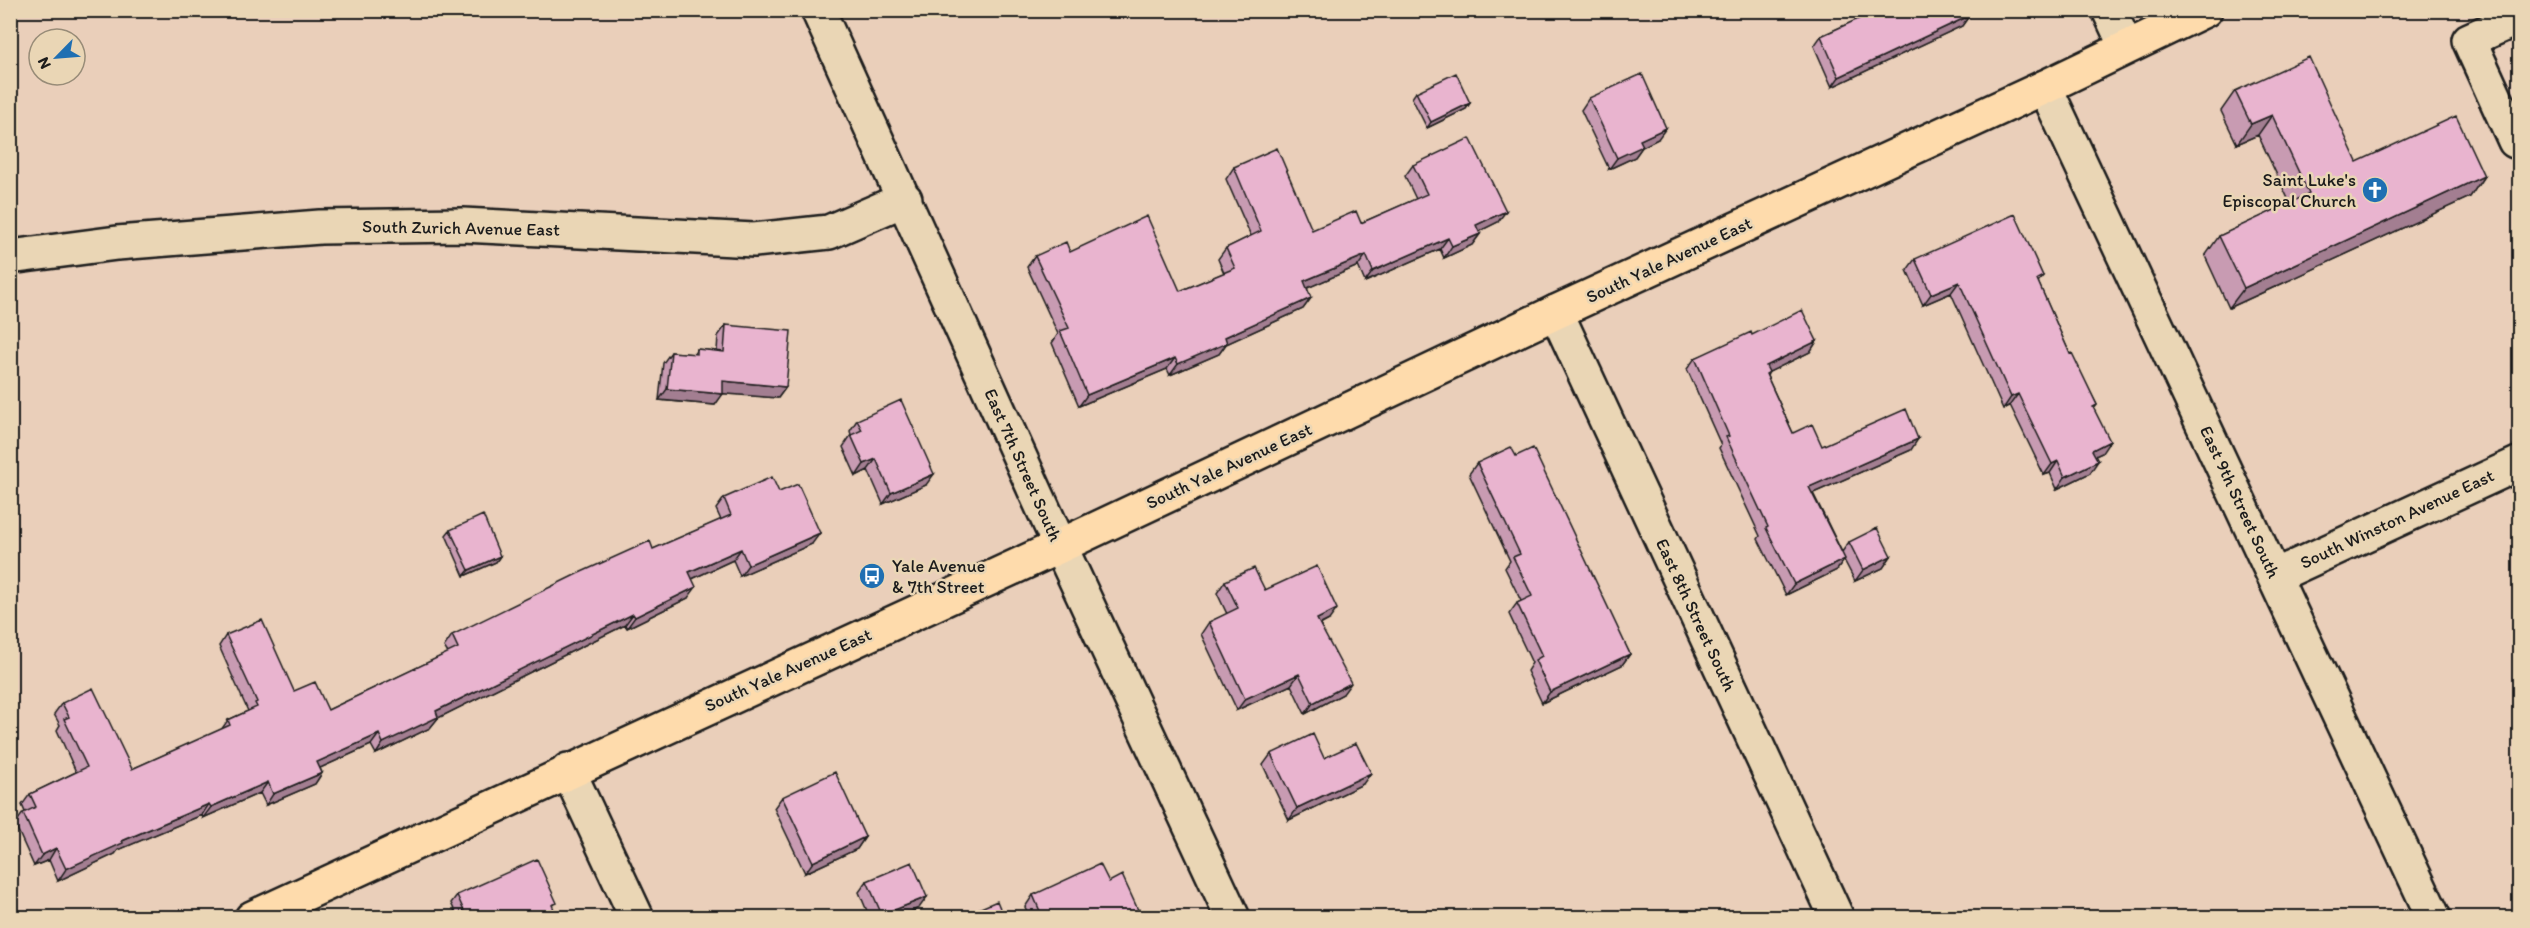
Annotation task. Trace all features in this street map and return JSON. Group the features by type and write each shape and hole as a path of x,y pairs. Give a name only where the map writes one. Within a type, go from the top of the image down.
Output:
{"main road":[{"name":"South Yale Avenue East","path":"252,918 568,770 1060,546 1556,312 2045,87 2205,10"}],"street":[{"name":"East 7th Street South","path":"818,10 1060,546 1233,918"},
{"path":"2109,10 2126,47"},
{"path":"2520,17 2469,40 2515,141 2520,139"},
{"name":"East 9th Street South","path":"2045,87 2434,918"},
{"name":"South Zurich Avenue East","path":"10,256 117,243 332,227 463,225 754,240 829,232 905,200"},
{"name":"East 8th Street South","path":"1556,312 1837,918"},
{"name":"South Winston Avenue East","path":"2275,576 2520,463"},
{"path":"568,770 637,918"}],"building":[{"path":"1878,10 1966,10 1969,16 1839,77 1821,36"},
{"name":"Saint Luke's Episcopal Church","path":"2309,57 2357,162 2456,116 2484,176 2244,288 2219,236 2309,194 2272,115 2251,124 2235,91"},
{"path":"1456,73 1470,103 1431,122 1416,92"},
{"path":"1642,74 1666,128 1640,140 1643,146 1617,158 1589,98"},
{"path":"1470,138 1506,211 1476,225 1480,234 1452,246 1448,238 1373,271 1366,255 1304,281 1311,298 1225,337 1227,343 1178,364 1175,358 1087,395 1060,331 1069,328 1035,256 1066,242 1070,252 1147,216 1180,291 1235,268 1226,248 1261,231 1234,167 1277,148 1312,230 1356,211 1361,223 1427,194 1413,165"},
{"path":"2015,214 2043,276 2037,279 2070,354 2072,353 2097,405 2093,407 2110,441 2092,450 2098,461 2065,477 2058,461 2052,464 2018,394 2011,397 1959,282 1931,294 1915,259"},
{"path":"1802,310 1817,341 1766,366 1769,372 1766,374 1793,433 1812,424 1822,446 1906,409 1918,439 1809,487 1845,559 1794,584 1766,528 1768,527 1726,437 1729,436 1695,358 1751,332 1752,335"},
{"path":"726,325 791,331 786,387 723,381 723,394 667,389 671,352 697,354 697,349 724,352"},
{"path":"901,400 934,474 891,493 876,459 864,464 851,435 862,430 857,420"},
{"path":"1511,447 1516,456 1533,448 1630,654 1550,692 1535,660 1542,656 1517,603 1532,596 1513,557 1520,554 1477,463"},
{"path":"772,477 779,492 798,484 820,533 748,565 741,549 689,572 696,587 635,617 633,614 436,711 438,717 383,743 379,734 317,762 322,773 273,794 268,782 211,807 209,804 122,841 123,843 66,869 56,848 42,855 23,813 36,807 30,794 87,767 64,719 69,717 62,703 93,688 132,769 230,725 228,720 257,707 255,703 257,702 226,635 262,620 294,691 315,682 328,710 458,648 452,635 577,574 650,541 653,549 731,515 724,498"},
{"path":"483,515 500,556 469,570 450,530"},
{"path":"1877,528 1891,556 1863,570 1849,542"},
{"path":"1317,566 1337,609 1317,619 1351,683 1313,703 1299,674 1245,699 1209,622 1238,608 1225,581 1254,568 1265,590"},
{"path":"1313,734 1324,758 1356,743 1371,773 1297,808 1271,754"},
{"path":"835,772 865,837 813,862 782,797"},
{"path":"537,859 557,903 552,905 558,918 467,918 457,895"},
{"path":"912,862 927,897 882,915 867,881"},
{"path":"1100,864 1109,882 1122,875 1138,910 1122,918 1043,918 1033,895"},
{"path":"997,901 1004,918 960,917"}],"place":[{"name":"Saint Luke's Episcopal Church","path":"2375,190"},
{"name":"Yale Avenue & 7th Street","path":"872,576"}]}
